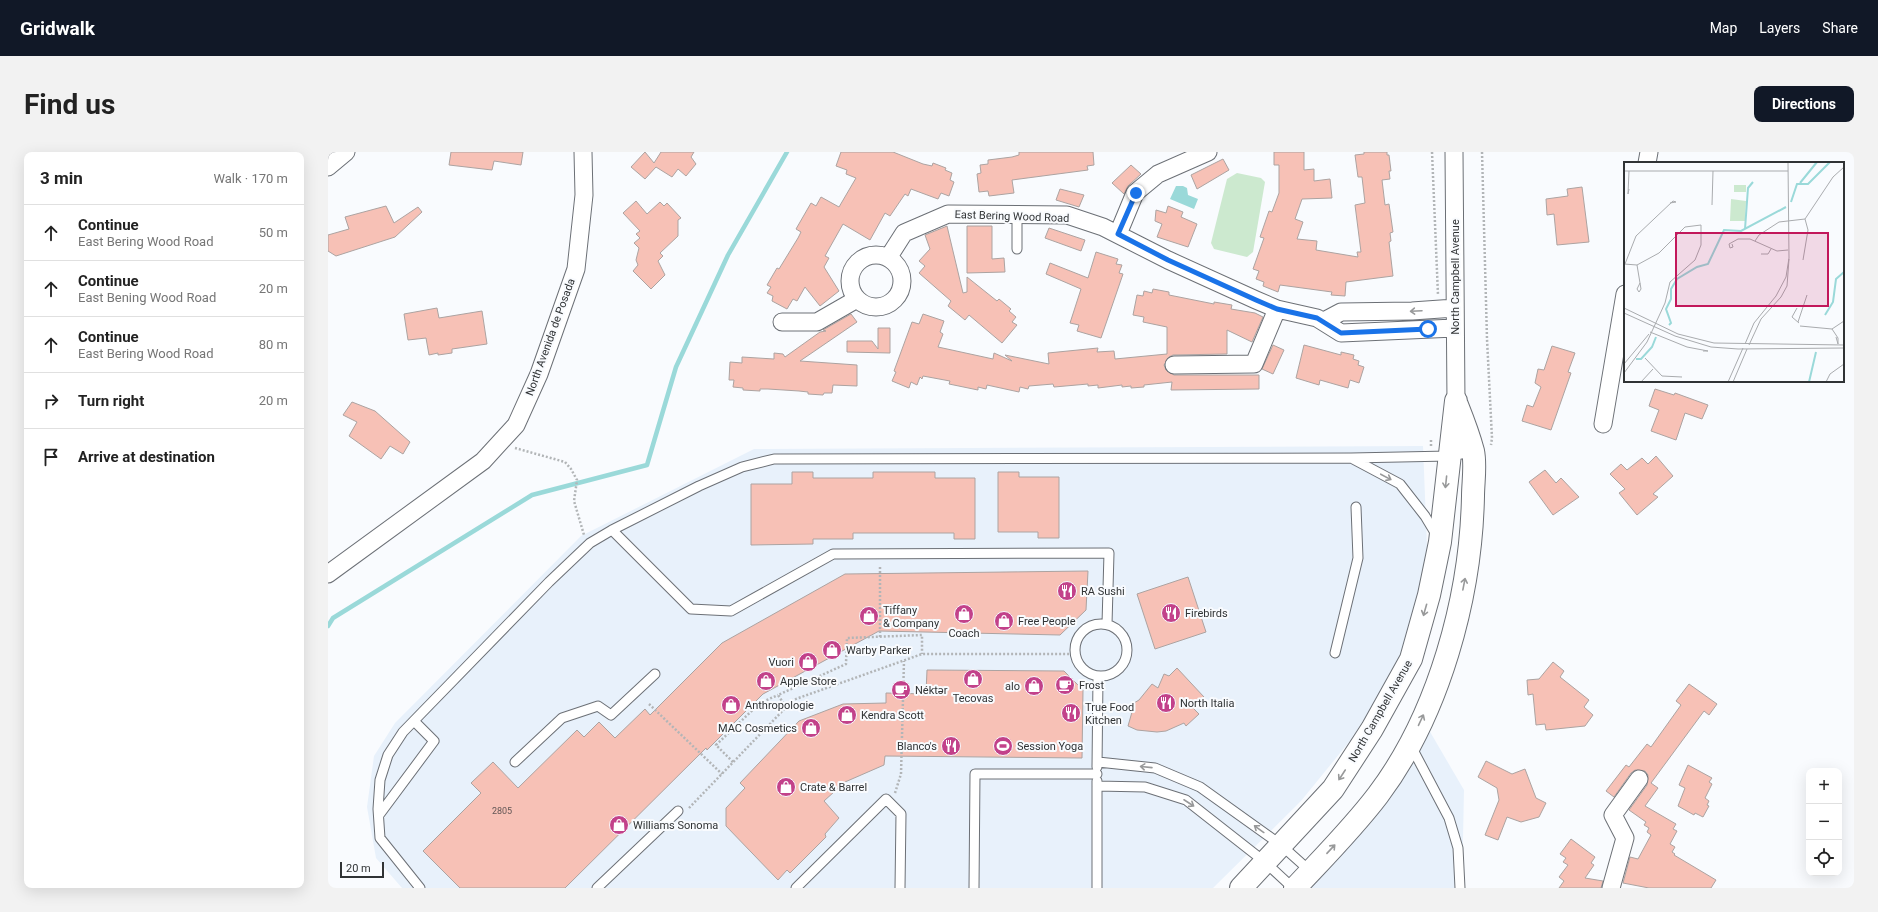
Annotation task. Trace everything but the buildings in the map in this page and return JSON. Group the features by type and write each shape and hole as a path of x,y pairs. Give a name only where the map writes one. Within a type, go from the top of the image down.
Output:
{"street":[{"path":"328,167 346,152"},
{"name":"North Avenida de Posada","path":"328,574 482,461 516,425 539,374 576,269 584,195 583,152"},
{"path":"1118,234 1136,193 1158,174 1208,152"},
{"name":"North Campbell Avenue","path":"1241,888 1333,789 1372,729 1411,659 1429,596 1440,542 1456,401 1454,152"},
{"path":"1647,162 1649,152"},
{"name":"East Bering Wood Road","path":"888,258 904,233 948,214 1067,215 1118,234 1168,260 1277,309 1317,318 1324,322"},
{"path":"879,255 888,258 900,269 902,286 899,294 886,306 878,308 869,307 857,299 852,292 850,283 851,274 861,259 879,255"},
{"path":"782,322 817,322 857,299"},
{"path":"1603,424 1624,300"},
{"path":"1455,308 1412,311 1341,312 1324,322 1341,333 1456,328"},
{"path":"1174,365 1254,364 1277,309"},
{"name":"North Campbell Avenue","path":"1301,883 1342,838 1378,795 1410,743 1440,680 1457,621 1466,573 1481,452 1456,401"},
{"path":"1611,888 1625,838 1613,816 1639,779"}],"lane":[{"path":"1017,214 1017,249"},
{"path":"420,888 380,838 380,780 388,755 403,732 549,582 590,543 612,530 735,470 774,459 1352,458 1449,456 1481,452"},
{"path":"1352,458 1400,484 1426,516 1440,542"},
{"path":"1335,653 1358,558 1356,507"},
{"path":"612,530 691,610 731,611 833,554 1109,553 1107,624"},
{"path":"1107,624 1116,628 1122,634 1128,650 1126,659 1115,673 1107,676 1090,674 1082,669 1075,654 1075,646 1083,631 1090,626 1107,624"},
{"path":"515,762 562,718 598,706 611,715 655,674"},
{"path":"1097,888 1098,676"},
{"path":"379,815 434,741 414,721"},
{"path":"1410,743 1449,818 1458,848 1460,888"},
{"path":"1098,762 1156,768 1200,787 1281,845 1301,883"},
{"path":"974,888 975,774 1097,774"},
{"path":"1097,786 1145,787 1186,800 1265,862 1301,883"},
{"path":"796,888 886,799 901,814 900,888"},
{"path":"597,888 682,811"}],"path":[{"path":"1432,152 1438,292"},
{"path":"1481,452 1492,438 1487,339 1482,152"},
{"path":"499,442 565,462 577,480 574,501 582,533 590,543"},
{"path":"880,564 880,637"},
{"path":"733,762 716,745 760,703 846,664 847,638 922,635 922,654"},
{"path":"682,811 722,774 792,700 922,654 1075,654"},
{"path":"892,804 901,774 904,661"},
{"path":"778,695 786,707"},
{"path":"649,704 722,774"}],"shaded area":[{"path":"1423,446 1427,547 1418,601 1400,655 1383,691 1349,742 1301,801 1213,888 402,888 376,858 367,807 374,756 395,723 581,536 754,449"},
{"path":"1429,730 1464,790 1462,888 1304,888"}],"green space":[{"path":"1237,173 1261,178 1265,182 1253,252 1247,257 1214,249 1211,243 1227,179"}],"water":[{"path":"1176,186 1183,186 1187,188 1188,195 1198,199 1194,209 1170,199"}],"waterway":[{"path":"328,626 333,618 532,495 647,465 676,367 728,255 787,152"}],"place":[{"name":"RA Sushi","path":"1067,591"},
{"name":"Firebirds","path":"1171,613"},
{"name":"Coach","path":"964,614"},
{"name":"Tiffany & Company","path":"869,616"},
{"name":"Free People","path":"1004,621"},
{"name":"Warby Parker","path":"832,650"},
{"name":"Vuori","path":"808,662"},
{"name":"Tecovas","path":"973,679"},
{"name":"Apple Store","path":"766,681"},
{"name":"Frost","path":"1065,685"},
{"name":"alo","path":"1034,686"},
{"name":"Néktər","path":"901,690"},
{"name":"North Italia","path":"1166,703"},
{"name":"Anthropologie","path":"731,705"},
{"name":"True Food Kitchen","path":"1071,713"},
{"name":"Kendra Scott","path":"847,715"},
{"name":"MAC Cosmetics","path":"811,728"},
{"name":"Blanco's","path":"951,746"},
{"name":"Session Yoga","path":"1003,746"},
{"name":"Crate & Barrel","path":"786,787"},
{"name":"Williams Sonoma","path":"619,825"}],"route":[{"path":"1136,193 1118,234 1168,260 1277,309 1317,318 1341,333 1428,329"}]}
